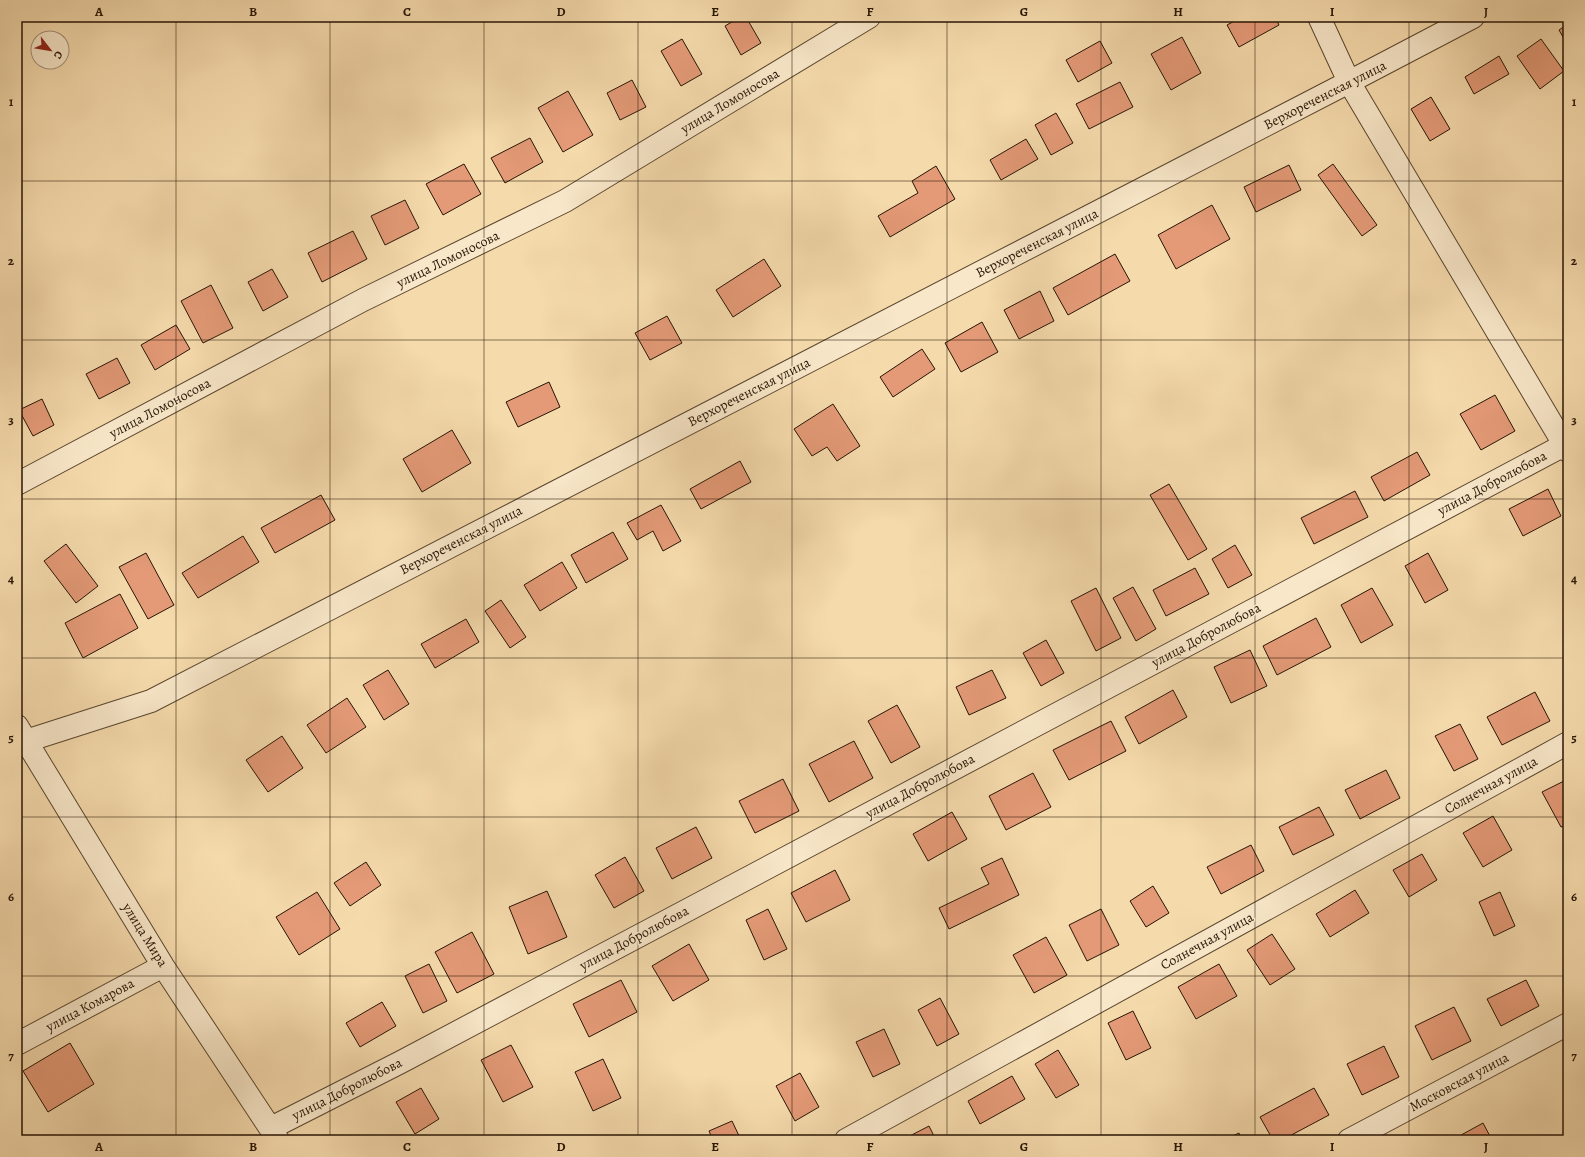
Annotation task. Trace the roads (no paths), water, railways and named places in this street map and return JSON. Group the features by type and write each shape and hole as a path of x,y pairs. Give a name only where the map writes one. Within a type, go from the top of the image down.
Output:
{"street":[{"name":"улица Ломоносова","path":"17,484 363,300 565,201 869,17"},
{"path":"1319,17 1349,82 1567,446"},
{"name":"Верхореченская улица","path":"20,738 151,701 1473,17"},
{"name":"улица Добролюбова","path":"274,1134 415,1054 1567,446"},
{"name":"улица Мира","path":"20,738 163,966 274,1134"},
{"name":"Солнечная улица","path":"846,1140 1568,743"},
{"name":"улица Комарова","path":"17,1044 163,966"},
{"name":"Московская улица","path":"1349,1140 1568,1024"}]}
